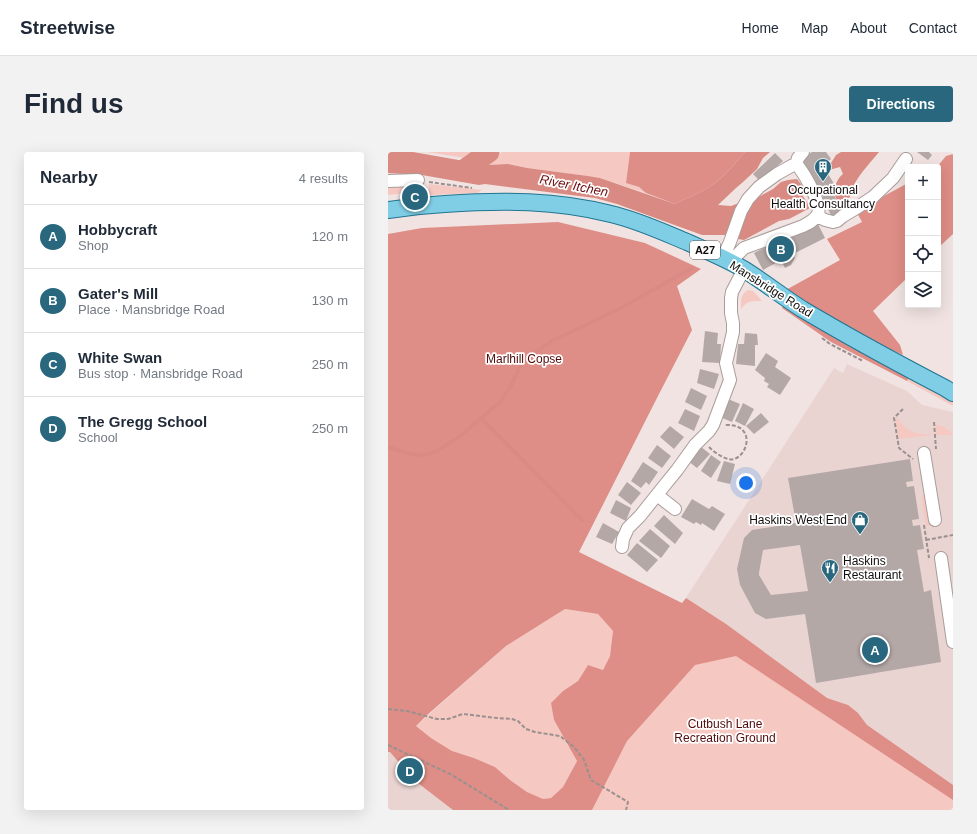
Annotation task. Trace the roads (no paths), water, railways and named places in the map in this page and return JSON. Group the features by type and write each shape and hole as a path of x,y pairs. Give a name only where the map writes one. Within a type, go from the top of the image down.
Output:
{"main road":[{"name":"Mansbridge Road","path":"388,210 457,203 507,201 548,203 578,207 612,214 638,222 666,233 733,264 800,308 953,393"}],"street":[{"path":"796,165 798,158 803,152"},
{"path":"817,216 825,220 833,222 837,221 873,197 893,178 906,159"},
{"path":"622,547 628,528 640,516 678,470 695,445 713,425 730,380 726,363 733,332 731,298 733,264 730,242 741,211 748,198 777,174 793,165 796,165"},
{"path":"733,264 737,255 744,248 803,226 812,222 817,216 819,206 799,167 796,165"},
{"path":"388,181 418,180"},
{"path":"924,455 929,523"},
{"path":"657,495 675,509"},
{"path":"941,558 953,642"}],"water":[{"name":"River Itchen","path":"388,152 413,152 487,165 508,164 600,178 675,204 701,192 714,183 728,171 745,152 770,152 763,158 757,169 718,205 731,206 739,203 729,236 702,235 617,204 595,198 485,184 479,185 422,175 388,173"},
{"path":"841,152 879,152 857,179 846,203 840,207 832,189 839,177 843,174 840,167 825,171 823,167 831,163 836,155"},
{"path":"797,179 805,189 800,192 810,208 789,219 779,221 744,240 738,239 750,200 755,199 773,189 781,182"}],"waterway":[{"path":"464,170 489,152"},
{"path":"388,447 414,455 425,455 435,452 459,437 501,401 512,384 520,367 527,358 552,341 621,308 692,268"},
{"path":"481,418 582,520"}],"place":[{"name":"Occupational Health Consultancy","path":"823,182"},
{"name":"White Swan","path":"415,197"},
{"name":"Gater's Mill","path":"781,249"},
{"name":"Haskins West End","path":"860,535"},
{"name":"Haskins Restaurant","path":"830,583"},
{"name":"Hobbycraft","path":"875,650"},
{"name":"The Gregg School","path":"410,771"}],"park label":[{"name":"Marlhill Copse","path":"524,359"},
{"name":"Cutbush Lane Recreation Ground","path":"725,731"}]}
